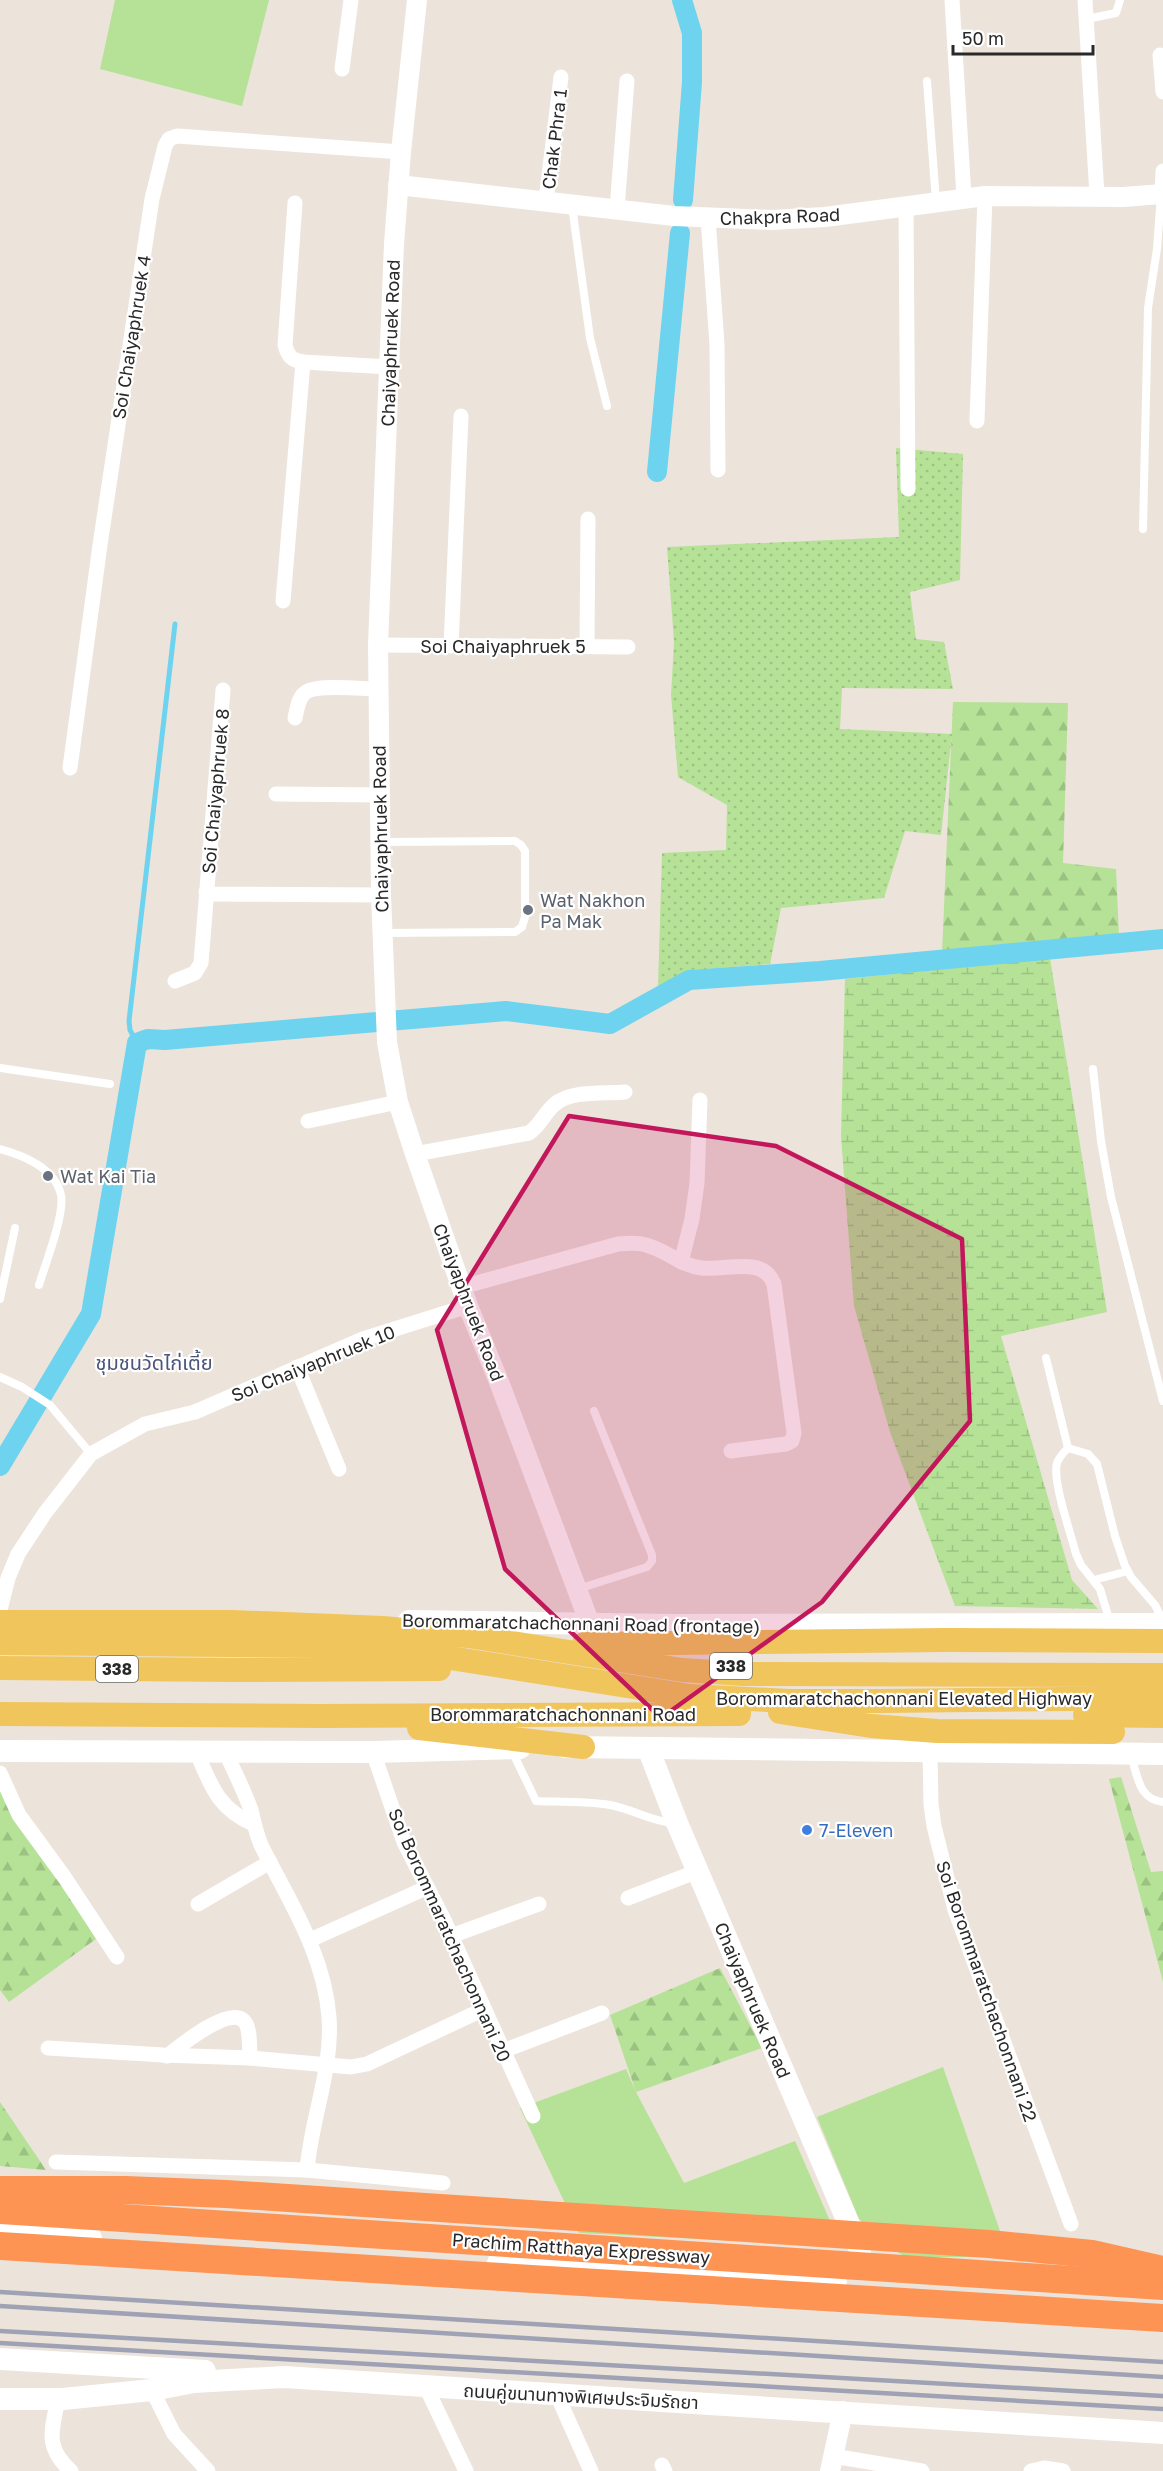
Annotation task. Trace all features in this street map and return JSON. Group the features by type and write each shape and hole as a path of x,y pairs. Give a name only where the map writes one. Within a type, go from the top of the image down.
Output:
{"highway":[{"path":"0,2190 125,2190 226,2194 965,2242 1092,2254 1163,2268"},
{"name":"Prachim Ratthaya Expressway","path":"0,2209 1163,2286"},
{"name":"Prachim Ratthaya Expressway","path":"0,2246 840,2296 1163,2318"}],"main road":[{"name":"Borommaratchachonnani Road (frontage)","path":"0,1611 590,1624 1110,1624 1163,1622"},
{"path":"300,1670 412,1621"},
{"name":"Borommaratchachonnani Elevated Highway","path":"0,1623 328,1624 424,1631 527,1644 682,1670 744,1674 1163,1676"},
{"path":"527,1644 945,1640 1163,1641"},
{"name":"Borommaratchachonnani Elevated Highway","path":"0,1643 325,1646 376,1649 486,1662 690,1696 789,1701 1163,1698"},
{"name":"338","path":"0,1668 300,1670 1163,1663"},
{"path":"690,1696 871,1726 938,1731 1163,1732"},
{"name":"Borommaratchachonnani Road","path":"0,1713 232,1716 619,1713 1163,1716"},
{"path":"320,1716 583,1747"},
{"path":"0,1751 373,1752 583,1747 1163,1754"},
{"name":"Chaiyaphruek Road","path":"648,1748 677,1823 860,2250"},
{"path":"0,2197 149,2231"},
{"path":"0,2209 149,2231 796,2266 836,2276"},
{"path":"0,2230 148,2243 836,2276"},
{"path":"860,2250 877,2253 890,2265 893,2283 884,2299 868,2307 851,2304 843,2298 836,2276 845,2257 860,2250"},
{"path":"890,2265 1066,2273 1163,2268"},
{"path":"0,2359 284,2377"},
{"path":"0,2373 194,2382"},
{"name":"ถนนคู่ขนานทางพิเศษประจิมรัถยา","path":"0,2399 58,2399 152,2390 194,2382 284,2377 1163,2433"}],"street":[{"path":"342,69 351,0"},
{"name":"Chaiyaphruek Road","path":"417,0 398,185 378,645 381,895 387,1042 398,1102 415,1154 465,1296 590,1624"},
{"path":"952,0 964,197"},
{"path":"1085,0 1097,195"},
{"path":"1160,55 1163,92"},
{"name":"Chak Phra 1","path":"546,200 561,77"},
{"path":"617,209 627,81"},
{"name":"Soi Chaiyaphruek 4","path":"70,768 100,545 152,199 165,146 169,139 177,136 400,152"},
{"path":"1162,194 1163,171"},
{"name":"Chakpra Road","path":"398,185 708,218 772,220 825,217 964,197 1097,195 1123,197 1162,194"},
{"path":"976,421 985,196"},
{"path":"295,203 285,345 288,356 294,361 303,362 389,367"},
{"path":"906,207 908,489"},
{"path":"708,218 717,344 718,470"},
{"path":"283,601 303,362"},
{"path":"451,646 461,416"},
{"path":"587,646 588,519"},
{"name":"Soi Chaiyaphruek 5","path":"378,645 628,647"},
{"path":"295,718 300,698 306,692 320,688 377,689"},
{"name":"Soi Chaiyaphruek 8","path":"175,981 195,973 201,963 223,690"},
{"path":"276,794 379,795"},
{"name":"Soi Chaiyaphruek 8","path":"206,892 209,894 381,895"},
{"path":"415,1154 529,1133 538,1127 556,1103 569,1097 625,1092"},
{"path":"681,1262 698,1183 700,1100"},
{"path":"308,1121 398,1102"},
{"name":"Soi Chaiyaphruek 10","path":"91,1454 145,1424 195,1412 297,1366 465,1296 618,1244 647,1245 681,1262 704,1269 736,1266 757,1268 770,1275 774,1284 794,1433 792,1441 786,1444 731,1451"},
{"path":"297,1366 339,1469"},
{"path":"0,1611 8,1578 18,1554 45,1513 91,1454"},
{"path":"196,1751 217,1797 230,1811 253,1824"},
{"path":"225,1751 270,1862 310,1940 323,1980 329,2017 329,2046 309,2148 307,2170"},
{"name":"Soi Borommaratchachonnani 20","path":"373,1752 404,1842 451,1936 533,2116"},
{"name":"Soi Borommaratchachonnani 22","path":"930,1752 931,1804 934,1826 955,1910 1071,2224"},
{"path":"0,1773 19,1815 65,1878 117,1957"},
{"path":"198,1904 270,1862"},
{"path":"628,1898 698,1870"},
{"path":"310,1940 426,1888"},
{"path":"451,1936 539,1904"},
{"path":"48,2048 167,2056 250,2058 351,2067 367,2064 484,2009"},
{"path":"503,2051 602,2013"},
{"path":"167,2056 202,2030 234,2017 242,2018 247,2023 250,2058"},
{"path":"56,2162 307,2170 443,2183"},
{"path":"426,2387 466,2471"},
{"path":"152,2390 174,2434 208,2471"},
{"path":"557,2395 591,2471"},
{"path":"58,2399 51,2443 60,2462 71,2471"},
{"path":"843,2411 832,2463 922,2471"},
{"path":"1031,2471 1044,2468 1063,2471"}],"lane":[{"path":"1087,19 1116,13 1120,0"},
{"path":"927,81 936,201"},
{"path":"1143,529 1148,308 1162,194"},
{"path":"572,203 590,338 607,406"},
{"path":"380,842 515,841 525,851 525,918 522,927 515,933 382,933"},
{"path":"0,1068 110,1084"},
{"path":"1093,1069 1111,1197 1163,1401"},
{"path":"0,1149 38,1164 54,1179 61,1195 59,1218 39,1286"},
{"path":"0,1299 15,1228"},
{"path":"1046,1358 1068,1448 1058,1462 1058,1486 1076,1554 1081,1565 1094,1580 1104,1600 1110,1624"},
{"path":"0,1377 22,1386 50,1405 91,1454"},
{"path":"577,1590 647,1567 652,1561 652,1555 594,1410"},
{"path":"1068,1448 1088,1454 1097,1464 1115,1536 1128,1571 1155,1605 1163,1622"},
{"path":"1094,1580 1128,1571"},
{"path":"511,1748 536,1801 608,1805 626,1809 653,1820 677,1823"},
{"path":"1131,1754 1144,1794 1163,1802"}],"highlighted area":[{"path":"569,1116 776,1146 962,1239 970,1421 822,1602 661,1718 505,1569 437,1330"}],"green space":[{"path":"115,0 269,0 242,106 100,69"},
{"path":"896,448 963,454 960,580 910,592 916,639 944,642 953,689 842,688 840,729 952,734 941,835 905,831 884,898 781,908 770,964 691,970 658,987 662,853 726,850 727,805 678,777 671,695 674,642 667,547 899,537"},
{"path":"953,702 1068,703 1063,863 1116,869 1119,936 942,953"},
{"path":"1050,958 1107,1312 1001,1336 1072,1580 1098,1609 955,1606 890,1432 854,1306 841,1137 845,979"},
{"path":"1121,1777 1151,1872 1163,1871 1163,1982 1109,1779"},
{"path":"0,1784 96,1939 9,2002 0,1990"},
{"path":"720,1968 762,2048 636,2092 610,2015"},
{"path":"943,2067 1000,2231 998,2257 906,2257 892,2249 859,2219 817,2117"},
{"path":"626,2069 684,2183 795,2141 841,2246 579,2233 520,2108"},
{"path":"0,2102 46,2170 0,2166"}],"waterway":[{"path":"682,0 692,33 692,82 683,200"},
{"path":"657,472 680,233"},
{"path":"137,1043 130,1030 129,1021 175,624"},
{"path":"0,1466 91,1314 137,1043 148,1039 165,1040 506,1011 610,1024 689,980 820,971 1163,939"}],"railway":[{"path":"0,2292 1163,2362"},
{"path":"0,2306 1163,2377"},
{"path":"0,2331 1163,2396"},
{"path":"0,2343 1163,2409"}],"place":[{"name":"Wat Nakhon Pa Mak","path":"528,910"},
{"name":"Wat Kai Tia","path":"48,1176"},
{"name":"7-Eleven","path":"807,1830"}],"district":[{"name":"ชุมชนวัดไก่เตี้ย","path":"154,1362"}]}
